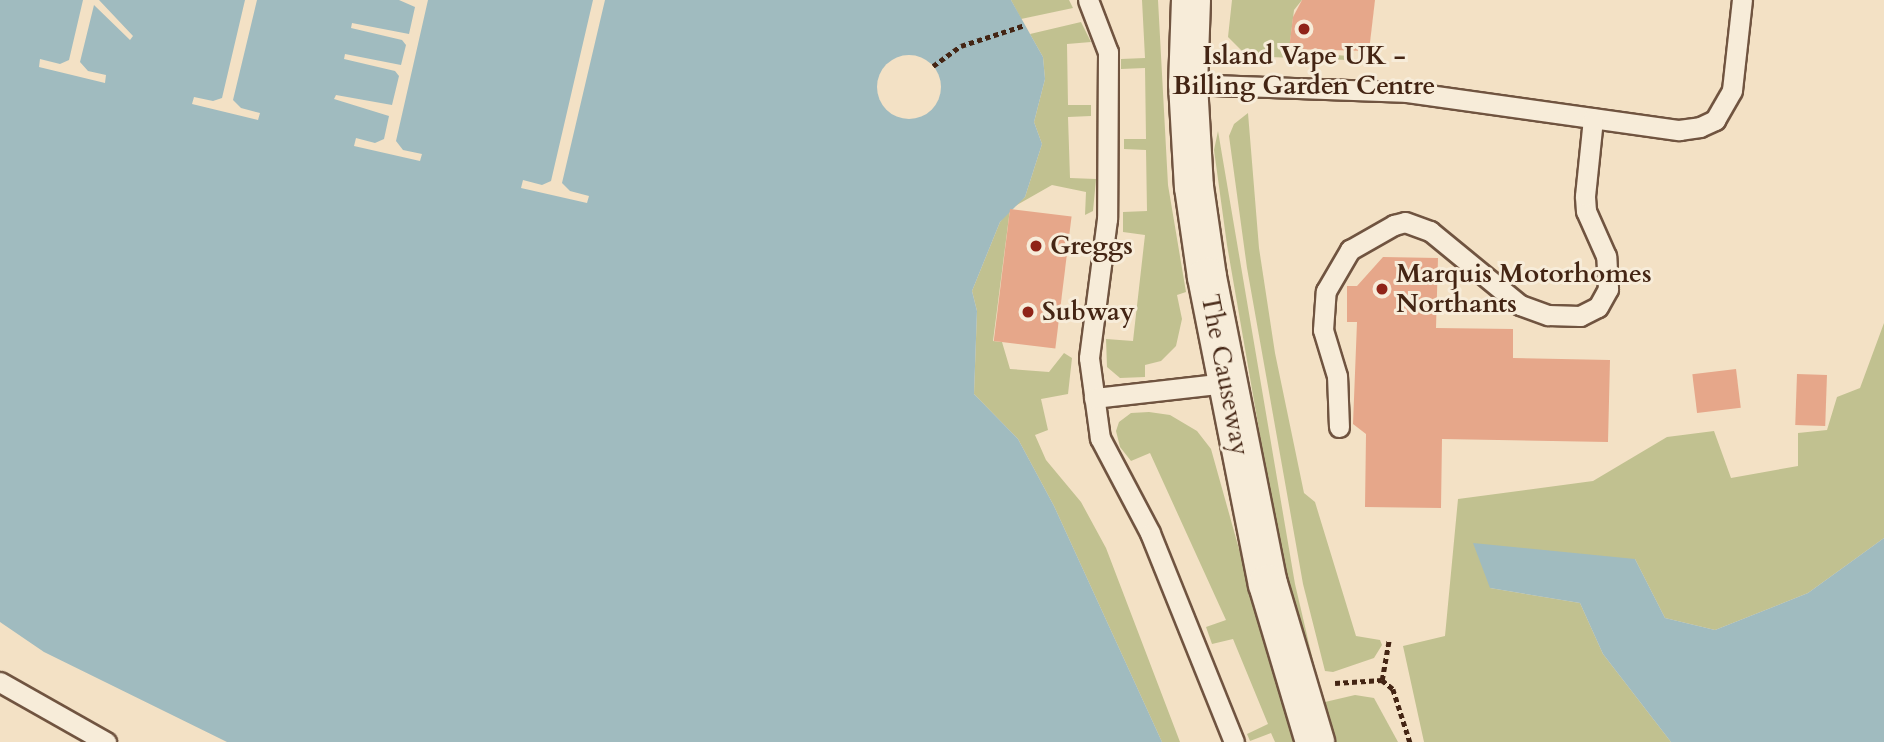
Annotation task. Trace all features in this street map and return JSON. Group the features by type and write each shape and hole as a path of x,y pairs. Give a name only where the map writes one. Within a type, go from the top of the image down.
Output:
{"street":[{"name":"The Causeway","path":"1191,0 1188,84 1194,187 1225,383 1268,584 1298,693 1315,742"}],"lane":[{"path":"1088,0 1108,51 1107,219 1089,358 1100,438 1150,533 1234,742"},
{"path":"1188,84 1407,92 1679,130 1715,120 1732,90 1742,0"},
{"path":"1339,427 1337,376 1323,330 1326,291 1350,250 1394,225 1405,222 1430,230 1520,305 1548,315 1580,316 1598,307 1608,289 1606,256 1586,211 1585,196 1593,118"},
{"path":"1094,398 1225,383"},
{"path":"0,682 106,742"}],"path":[{"path":"933,66 961,46 1025,25"},
{"path":"1382,680 1389,640"},
{"path":"1298,693 1352,680 1382,680 1393,689 1410,742"}],"green space":[{"path":"1011,0 1069,0 1073,8 1021,19"},
{"path":"1142,0 1158,0 1168,185 1186,292 1177,295 1182,319 1176,346 1161,361 1145,365 1145,377 1120,378 1107,367 1106,339 1133,341 1145,235 1123,232 1123,212 1147,211 1146,150 1124,149 1124,139 1146,139 1145,68 1121,69 1121,59 1145,58"},
{"path":"1232,0 1302,0 1294,10 1289,51 1348,56 1348,60 1247,56 1228,37"},
{"path":"1081,22 1091,42 1067,44 1068,105 1091,105 1091,116 1068,117 1070,178 1096,179 1093,211 1085,215 1086,192 1052,185 1010,209 1025,197 1042,144 1034,122 1045,79 1043,57 1030,34"},
{"path":"1248,113 1259,248 1275,353 1304,493 1315,502 1356,636 1380,640 1382,645 1374,658 1333,672 1325,671 1303,584 1247,268 1229,136 1234,124"},
{"path":"1218,131 1295,584 1314,665 1310,664 1287,591 1227,245 1214,150"},
{"path":"1010,209 993,341 1002,342 1010,369 1049,372 1064,353 1072,358 1068,394 1041,399 1048,430 1035,435 1046,460 1081,502 1106,548 1180,742 1162,742 1054,506 1018,439 974,394 977,311 972,291 1000,222"},
{"path":"1884,323 1884,538 1808,593 1715,630 1665,618 1635,559 1490,588 1580,603 1603,654 1671,742 1424,742 1403,646 1445,636 1458,499 1593,481 1667,437 1714,431 1731,478 1798,466 1798,433 1827,430 1837,397 1860,388"},
{"path":"1131,413 1170,415 1197,431 1211,449 1293,742 1275,742 1271,733 1250,741 1247,734 1268,724 1233,639 1212,644 1206,627 1226,620 1150,453 1131,461 1120,447 1116,431 1119,422"},
{"path":"1355,695 1374,698 1398,742 1331,742 1322,711 1325,702"}],"water":[{"path":"0,0 1011,0 1043,57 1045,79 1034,122 1042,144 1025,197 1000,222 972,291 977,311 974,394 1018,439 1054,506 1162,742 227,742 44,652 0,622"},
{"path":"1884,538 1884,742 1671,742 1603,654 1580,603 1490,588 1473,543 1635,559 1665,618 1715,630 1808,593"}],"pier":[{"path":"83,0 99,0 133,36 130,40 94,5 80,62 88,71 106,75 105,83 39,67 40,59 60,64 69,60"},
{"path":"245,0 257,0 233,100 241,108 260,113 258,120 192,104 194,97 213,101 222,98"},
{"path":"399,0 428,0 396,141 403,150 422,154 420,161 354,146 356,138 375,143 384,139 389,116 334,99 336,95 392,105 399,76 395,71 344,59 345,54 401,65 406,45 402,40 351,28 352,23 409,34 415,7"},
{"path":"593,0 605,0 562,183 570,191 589,196 587,203 521,188 523,180 542,185 551,181"},
{"path":"903,55 915,55 932,64 939,75 939,99 932,110 915,119 903,119 891,114 882,105 877,93 877,81 882,69 891,60"}],"building":[{"path":"1302,0 1375,0 1369,51 1289,49 1293,17"},
{"path":"1010,209 1072,217 1055,349 994,341"},
{"path":"1383,257 1438,258 1436,328 1513,329 1513,358 1610,360 1608,442 1442,439 1441,508 1365,507 1366,434 1353,424 1357,322 1347,322 1347,286 1357,286"},
{"path":"1736,369 1741,408 1697,413 1692,374"},
{"path":"1797,374 1827,375 1825,426 1795,425"}],"place":[{"name":"Island Vape UK - Billing Garden Centre","path":"1304,29"},
{"name":"Greggs","path":"1036,246"},
{"name":"Marquis Motorhomes Northants","path":"1382,289"},
{"name":"Subway","path":"1028,312"}]}
